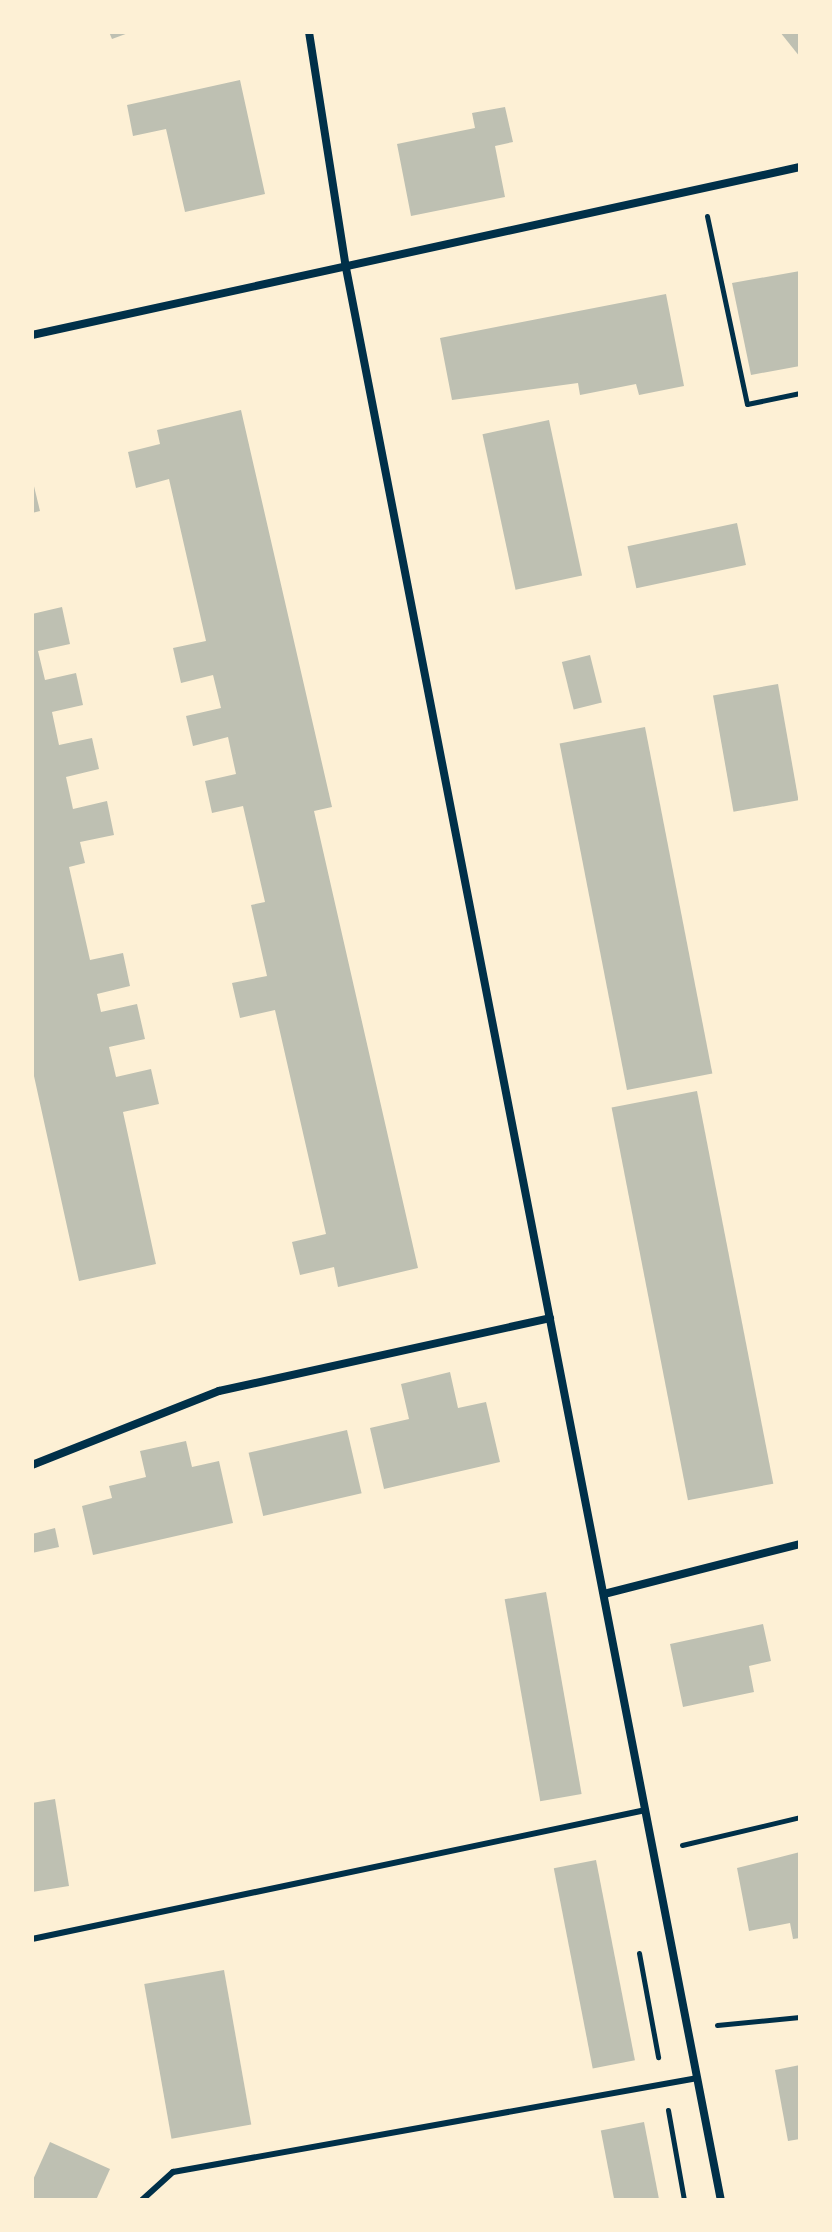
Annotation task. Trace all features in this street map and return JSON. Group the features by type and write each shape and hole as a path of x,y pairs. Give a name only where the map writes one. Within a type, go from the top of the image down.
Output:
{"street":[{"path":"309,32 346,268 721,2200"},
{"path":"32,335 702,191 800,167"},
{"path":"32,1465 219,1391 550,1318"},
{"path":"604,1594 800,1544"}],"lane":[{"path":"32,1939 646,1810"},
{"path":"142,2200 173,2172 698,2078"}],"path":[{"path":"702,191 747,404 800,393"},
{"path":"654,1852 800,1817"},
{"path":"688,2030 766,2017 800,2017"}],"building":[{"path":"109,32 131,32 112,39"},
{"path":"780,32 800,32 800,57"},
{"path":"240,80 265,194 185,212 166,129 133,136 127,105"},
{"path":"505,107 513,142 495,146 505,197 411,216 397,144 475,128 472,113"},
{"path":"800,271 800,366 751,375 732,283"},
{"path":"666,294 684,386 639,395 636,384 580,395 578,383 452,400 440,338"},
{"path":"241,410 332,807 314,811 418,1268 338,1287 334,1267 300,1275 292,1242 326,1234 275,1010 240,1018 232,983 267,976 251,905 265,902 243,806 212,813 205,781 236,774 228,737 193,746 186,716 221,708 213,675 181,683 173,648 206,641 169,479 136,488 128,452 160,444 157,430"},
{"path":"549,420 582,576 516,590 482,434"},
{"path":"32,478 40,511 32,513"},
{"path":"737,523 746,565 636,588 627,546"},
{"path":"62,607 70,644 38,651 45,680 76,673 83,705 52,712 59,745 92,738 99,769 66,777 73,809 107,801 114,835 80,842 85,863 69,867 90,960 123,953 130,986 97,994 101,1012 137,1004 145,1039 109,1047 116,1077 151,1069 159,1104 123,1112 156,1264 79,1281 32,1067 32,614"},
{"path":"590,655 602,703 574,710 562,662"},
{"path":"778,684 798,800 733,812 713,695"},
{"path":"645,727 712,1074 627,1090 560,744"},
{"path":"697,1091 773,1484 688,1500 612,1108"},
{"path":"450,1372 458,1408 486,1402 500,1462 384,1489 370,1428 409,1419 401,1384"},
{"path":"347,1430 362,1493 263,1516 249,1453"},
{"path":"186,1441 192,1467 219,1461 233,1523 93,1555 82,1506 112,1498 109,1486 146,1477 140,1451"},
{"path":"55,1528 59,1547 32,1553 32,1534"},
{"path":"546,1592 582,1794 540,1801 505,1599"},
{"path":"763,1624 771,1661 749,1666 754,1692 683,1707 670,1644"},
{"path":"55,1799 69,1886 32,1892 32,1803"},
{"path":"800,1852 800,1938 793,1939 790,1923 749,1931 737,1868"},
{"path":"596,1860 635,2060 593,2068 554,1868"},
{"path":"224,1970 251,2125 171,2139 144,1984"},
{"path":"800,2065 800,2139 788,2141 775,2070"},
{"path":"644,2122 659,2200 614,2200 601,2130"},
{"path":"50,2142 110,2169 96,2200 32,2200 32,2182"}]}
